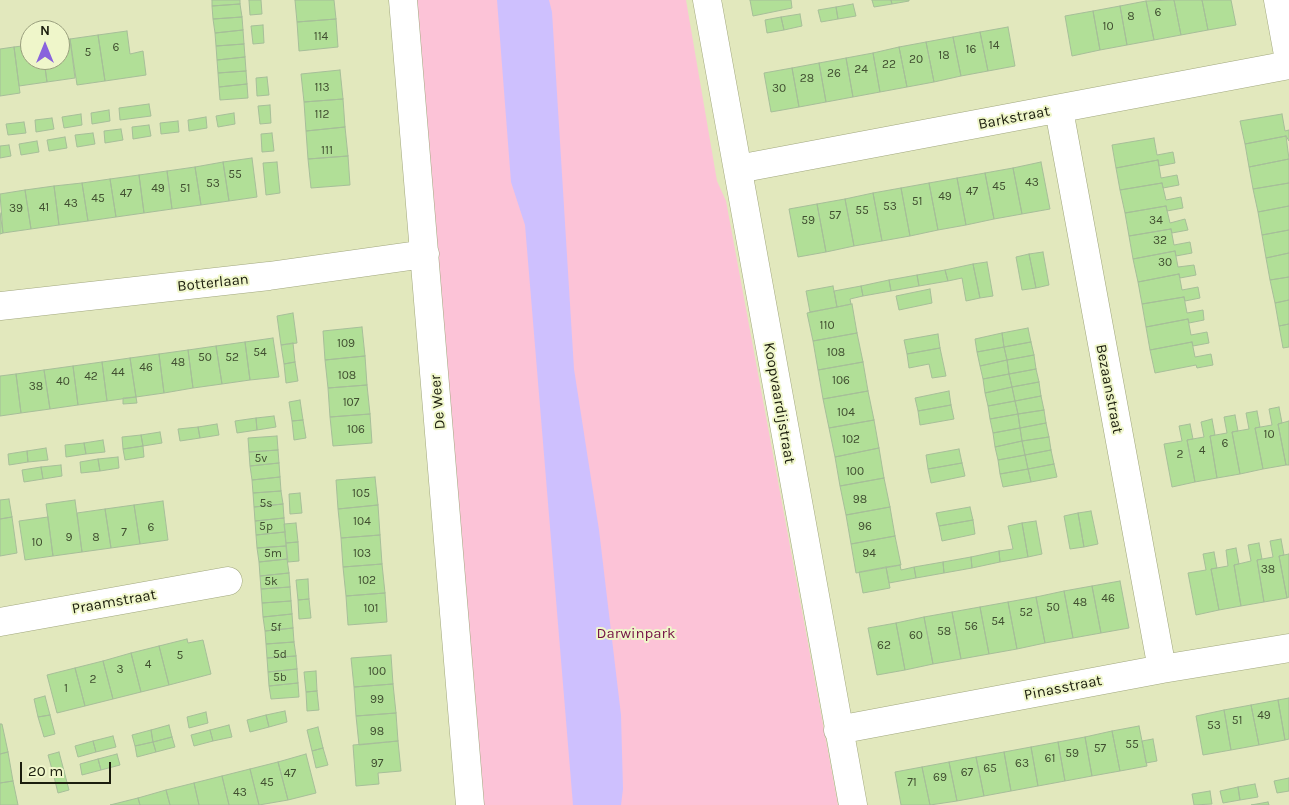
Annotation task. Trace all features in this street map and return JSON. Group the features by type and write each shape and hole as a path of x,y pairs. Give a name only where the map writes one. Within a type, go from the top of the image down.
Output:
{"street":[{"name":"De Weer","path":"403,0 470,805"},
{"name":"Koopvaardijstraat","path":"708,0 853,805"},
{"path":"1278,0 1289,60"},
{"name":"Barkstraat","path":"738,169 1059,110 1289,65"},
{"name":"Bezaanstraat","path":"1059,110 1162,669"},
{"name":"Botterlaan","path":"0,306 269,276 425,254"},
{"name":"Praamstraat","path":"0,622 228,581"},
{"name":"Pinasstraat","path":"838,730 1162,669 1289,648"}],"green space":[{"name":"Darwinpark","path":"414,0 686,0 717,181 726,201 838,805 484,805 439,316"}],"shaded area":[{"path":"497,0 549,0 552,12 574,369 599,530 621,715 623,789 621,805 573,805 525,225 511,182"}],"building":[{"path":"212,0 240,0 240,4 212,6"},
{"path":"249,0 261,0 262,14 250,15"},
{"path":"295,0 334,0 336,19 297,22"},
{"path":"750,0 791,0 792,8 753,16"},
{"path":"872,0 891,0 892,4 874,7"},
{"path":"891,0 909,0 909,1 892,4"},
{"path":"1174,0 1181,35 1154,40 1146,1"},
{"path":"1174,0 1202,0 1208,30 1181,35"},
{"path":"1202,0 1231,0 1236,25 1208,30"},
{"path":"1146,1 1154,40 1127,45 1120,6"},
{"path":"240,4 242,17 213,19 212,6"},
{"path":"853,4 856,16 838,19 836,7"},
{"path":"1120,6 1127,45 1100,50 1093,11"},
{"path":"836,7 838,19 821,22 818,10"},
{"path":"1093,11 1100,50 1072,56 1065,16"},
{"path":"800,14 802,26 784,30 781,17"},
{"path":"242,17 243,30 215,33 213,19"},
{"path":"781,17 784,30 767,33 765,20"},
{"path":"336,19 338,47 299,51 297,22"},
{"path":"263,25 264,43 253,44 251,26"},
{"path":"1008,27 1015,66 988,71 980,32"},
{"path":"243,30 244,44 216,46 215,33"},
{"path":"127,31 130,54 143,51 146,75 105,81 98,35"},
{"path":"980,32 988,71 961,76 953,37"},
{"path":"98,35 105,81 77,85 70,39"},
{"path":"953,37 961,76 934,82 926,42"},
{"path":"70,39 75,78 47,82 45,70 70,70"},
{"path":"926,42 934,82 907,87 899,47"},
{"path":"244,44 245,57 217,60 216,46"},
{"path":"20,46 20,70 45,70 47,82 19,86 14,47"},
{"path":"14,47 20,93 0,96 0,49"},
{"path":"899,47 907,87 880,92 873,53"},
{"path":"873,53 880,92 853,97 846,58"},
{"path":"245,57 246,71 218,73 217,60"},
{"path":"846,58 853,97 826,102 819,63"},
{"path":"819,63 826,102 799,107 792,68"},
{"path":"792,68 799,107 771,112 764,73"},
{"path":"340,70 343,99 304,102 301,74"},
{"path":"246,71 247,84 219,87 218,73"},
{"path":"267,77 269,95 257,96 256,78"},
{"path":"247,84 248,98 220,100 219,87"},
{"path":"343,99 345,127 306,131 304,102"},
{"path":"149,104 151,116 120,120 119,108"},
{"path":"270,105 271,123 260,124 258,106"},
{"path":"109,110 110,121 92,124 91,113"},
{"path":"234,113 235,124 218,127 216,116"},
{"path":"81,114 82,125 64,128 62,117"},
{"path":"1282,114 1285,131 1289,130 1289,141 1286,136 1245,144 1240,121"},
{"path":"206,117 207,128 189,131 188,120"},
{"path":"52,118 54,129 36,132 35,120"},
{"path":"178,121 179,132 161,134 160,123"},
{"path":"24,122 26,133 8,135 6,124"},
{"path":"149,125 151,136 133,139 132,127"},
{"path":"345,127 348,156 308,159 306,131"},
{"path":"121,129 123,140 105,143 104,131"},
{"path":"93,133 95,144 77,147 75,135"},
{"path":"272,133 274,151 262,152 261,134"},
{"path":"1286,136 1289,159 1249,167 1245,144"},
{"path":"65,137 67,148 49,151 47,140"},
{"path":"1154,138 1157,155 1173,152 1175,163 1159,166 1158,160 1116,168 1112,145"},
{"path":"37,141 39,152 21,155 19,144"},
{"path":"9,145 11,156 0,158 0,146"},
{"path":"348,156 350,185 311,188 308,159"},
{"path":"252,158 257,197 229,201 223,162"},
{"path":"1289,159 1289,183 1253,189 1249,167"},
{"path":"1158,160 1161,178 1177,175 1179,185 1163,188 1162,183 1120,190 1116,168"},
{"path":"223,162 229,201 201,205 195,167"},
{"path":"277,162 280,193 266,195 263,163"},
{"path":"1041,162 1050,209 1022,214 1013,168"},
{"path":"195,167 201,205 172,209 167,171"},
{"path":"1013,168 1022,214 994,219 985,173"},
{"path":"167,171 172,209 144,213 139,175"},
{"path":"985,173 994,219 966,225 957,178"},
{"path":"139,175 144,213 116,217 110,179"},
{"path":"957,178 966,225 938,230 929,183"},
{"path":"110,179 116,217 88,221 82,183"},
{"path":"82,183 88,221 59,225 54,186"},
{"path":"929,183 938,230 910,236 901,188"},
{"path":"1162,183 1166,200 1181,197 1183,208 1167,211 1166,206 1125,213 1120,190"},
{"path":"1289,183 1289,206 1258,212 1253,189"},
{"path":"54,186 59,225 31,229 25,190"},
{"path":"901,188 910,236 882,241 873,193"},
{"path":"25,190 31,229 3,233 0,194"},
{"path":"873,193 882,241 854,246 845,199"},
{"path":"845,199 854,246 826,252 817,204"},
{"path":"817,204 826,252 798,257 789,209"},
{"path":"1166,206 1170,223 1185,219 1188,230 1172,233 1171,229 1129,236 1125,213"},
{"path":"1289,206 1289,230 1262,235 1258,212"},
{"path":"0,213 3,233 0,234"},
{"path":"1171,229 1174,245 1190,242 1192,253 1176,256 1175,251 1133,259 1129,236"},
{"path":"1289,230 1289,253 1266,258 1262,235"},
{"path":"1175,251 1178,267 1194,265 1196,275 1180,278 1179,274 1138,282 1133,259"},
{"path":"1043,252 1049,285 1036,288 1029,254"},
{"path":"1289,253 1289,277 1270,280 1266,258"},
{"path":"1029,254 1036,288 1022,290 1016,257"},
{"path":"987,262 993,296 980,298 973,264"},
{"path":"973,264 980,298 966,301 962,278 948,281 945,270"},
{"path":"945,270 948,281 919,286 917,275"},
{"path":"1179,274 1182,290 1198,287 1200,298 1185,301 1184,297 1142,304 1138,282"},
{"path":"917,275 919,286 891,291 889,280"},
{"path":"1289,277 1289,300 1275,303 1270,280"},
{"path":"889,280 891,291 863,296 861,286"},
{"path":"833,286 837,307 810,312 806,291"},
{"path":"861,286 863,296 850,299 851,304 837,307 834,291"},
{"path":"930,289 932,303 899,310 896,296"},
{"path":"1184,297 1187,313 1203,310 1204,320 1189,323 1188,319 1146,327 1142,304"},
{"path":"1289,300 1289,324 1279,326 1275,303"},
{"path":"852,304 857,333 813,341 807,313"},
{"path":"293,313 297,343 281,345 277,316"},
{"path":"1188,319 1191,335 1207,332 1209,343 1193,346 1192,342 1150,350 1146,327"},
{"path":"1289,324 1289,347 1283,348 1279,326"},
{"path":"362,327 365,356 325,360 323,331"},
{"path":"1028,328 1031,342 1004,347 1002,333"},
{"path":"857,333 863,362 818,370 813,341"},
{"path":"1002,333 1004,347 977,352 975,339"},
{"path":"938,334 940,348 907,354 904,340"},
{"path":"273,338 279,377 250,380 245,342"},
{"path":"245,342 250,380 222,384 216,346"},
{"path":"1031,342 1034,355 1007,360 1004,347"},
{"path":"1192,342 1195,357 1211,354 1213,365 1197,368 1196,365 1155,373 1150,350"},
{"path":"293,343 295,362 284,364 281,345"},
{"path":"216,346 222,384 193,388 188,350"},
{"path":"1004,347 1007,360 980,366 977,352"},
{"path":"940,348 946,376 932,378 929,364 909,368 907,354"},
{"path":"188,350 193,388 164,393 159,354"},
{"path":"159,354 164,393 136,397 130,358"},
{"path":"1034,355 1036,369 1009,374 1007,360"},
{"path":"365,356 367,385 328,388 325,360"},
{"path":"130,358 136,397 107,401 102,362"},
{"path":"1007,360 1009,374 983,379 980,366"},
{"path":"102,362 107,401 78,405 73,366"},
{"path":"295,362 298,381 286,383 284,364"},
{"path":"863,362 868,391 823,399 818,370"},
{"path":"73,366 78,405 50,409 44,370"},
{"path":"1036,369 1039,382 1012,387 1009,374"},
{"path":"44,370 50,409 21,413 16,374"},
{"path":"16,374 21,413 0,416 0,376"},
{"path":"1009,374 1012,387 985,393 983,379"},
{"path":"1039,382 1041,396 1015,401 1012,387"},
{"path":"367,385 370,414 330,417 328,388"},
{"path":"1012,387 1015,401 988,406 985,393"},
{"path":"868,391 874,420 829,428 823,399"},
{"path":"949,391 951,405 918,411 915,398"},
{"path":"1041,396 1044,410 1018,414 1015,401"},
{"path":"136,397 137,403 123,404 123,398"},
{"path":"300,400 303,420 292,421 289,402"},
{"path":"1015,401 1018,414 990,419 988,406"},
{"path":"951,405 954,419 920,425 918,411"},
{"path":"1279,407 1282,423 1278,424 1286,465 1263,469 1255,428 1272,425 1269,409"},
{"path":"1044,410 1046,423 1020,428 1018,414"},
{"path":"1257,411 1260,427 1255,428 1263,469 1240,474 1232,432 1249,429 1246,413"},
{"path":"370,414 372,443 333,446 330,417"},
{"path":"1018,414 1020,428 993,433 990,419"},
{"path":"1235,415 1238,431 1232,432 1240,474 1217,478 1210,436 1227,433 1224,417"},
{"path":"274,416 276,427 257,430 256,418"},
{"path":"256,418 257,430 237,433 235,421"},
{"path":"1212,419 1215,435 1210,436 1217,478 1195,482 1187,440 1204,437 1201,422"},
{"path":"303,420 306,438 294,440 292,421"},
{"path":"874,420 879,448 835,457 829,428"},
{"path":"1289,421 1289,465 1286,465 1278,424"},
{"path":"1046,423 1049,437 1022,441 1020,428"},
{"path":"217,424 219,435 200,438 198,427"},
{"path":"1190,424 1193,439 1187,440 1195,482 1172,487 1164,444 1182,441 1179,426"},
{"path":"198,427 200,438 180,441 178,429"},
{"path":"1020,428 1022,441 995,447 993,433"},
{"path":"160,432 162,443 143,446 141,435"},
{"path":"141,435 143,446 123,449 122,437"},
{"path":"277,436 278,450 249,452 248,438"},
{"path":"1049,437 1051,450 1025,455 1022,441"},
{"path":"103,440 105,452 86,454 84,443"},
{"path":"1022,441 1025,455 998,460 995,447"},
{"path":"84,443 86,454 66,457 65,445"},
{"path":"143,446 144,457 125,460 123,449"},
{"path":"46,448 48,460 28,462 27,451"},
{"path":"879,448 884,478 840,486 835,457"},
{"path":"959,449 962,463 928,469 926,455"},
{"path":"278,450 279,463 250,466 249,452"},
{"path":"1051,450 1054,464 1028,469 1025,455"},
{"path":"27,451 28,462 9,465 8,454"},
{"path":"1025,455 1028,469 1000,474 998,460"},
{"path":"118,457 119,468 100,471 98,459"},
{"path":"98,459 100,471 81,473 80,462"},
{"path":"279,463 280,477 252,480 250,466"},
{"path":"962,463 965,476 931,483 928,469"},
{"path":"1054,464 1057,477 1031,482 1028,469"},
{"path":"61,465 62,476 43,479 41,467"},
{"path":"41,467 43,479 24,482 22,470"},
{"path":"1028,469 1031,482 1003,487 1000,474"},
{"path":"280,477 281,491 253,493 252,480"},
{"path":"375,477 378,505 338,509 336,480"},
{"path":"884,478 890,507 846,515 840,486"},
{"path":"281,491 283,504 254,507 253,493"},
{"path":"300,493 302,513 290,514 289,494"},
{"path":"9,499 12,517 0,519 0,500"},
{"path":"75,500 82,552 53,556 46,504"},
{"path":"163,501 168,540 140,544 134,505"},
{"path":"283,504 284,518 255,521 254,507"},
{"path":"134,505 140,544 111,548 105,509"},
{"path":"378,505 380,535 341,538 338,509"},
{"path":"890,507 895,536 851,544 846,515"},
{"path":"970,507 973,520 939,526 936,513"},
{"path":"105,509 111,548 82,552 77,513"},
{"path":"1091,511 1098,544 1084,547 1078,513"},
{"path":"1078,513 1084,547 1070,549 1064,516"},
{"path":"12,517 17,553 0,556 0,519"},
{"path":"48,517 53,556 25,560 19,521"},
{"path":"284,518 285,532 256,535 255,521"},
{"path":"973,520 975,534 942,541 939,526"},
{"path":"1036,521 1042,554 1028,557 1022,523"},
{"path":"296,523 298,542 286,543 284,524"},
{"path":"1022,523 1028,557 1000,562 999,551 1013,549 1008,526"},
{"path":"285,532 286,546 257,548 256,535"},
{"path":"380,535 382,564 343,567 341,538"},
{"path":"895,536 901,565 856,573 851,544"},
{"path":"1281,539 1284,555 1279,556 1287,598 1264,602 1257,560 1273,557 1270,541"},
{"path":"298,542 299,561 288,562 286,543"},
{"path":"1259,543 1262,559 1257,560 1264,602 1241,606 1234,565 1251,561 1248,545"},
{"path":"286,546 287,559 259,562 257,548"},
{"path":"1236,548 1239,564 1234,565 1241,606 1219,610 1211,569 1228,566 1226,550"},
{"path":"999,551 1000,562 972,568 971,557"},
{"path":"1214,552 1217,568 1211,569 1219,610 1196,615 1188,573 1206,570 1203,554"},
{"path":"1289,554 1289,597 1287,598 1279,556"},
{"path":"971,557 972,568 944,573 943,562"},
{"path":"287,559 289,573 260,576 259,562"},
{"path":"943,562 944,573 916,578 914,567"},
{"path":"382,564 385,593 346,596 343,567"},
{"path":"900,565 901,570 914,567 916,578 889,583 886,567"},
{"path":"886,567 890,588 863,593 859,572"},
{"path":"289,573 290,587 261,589 260,576"},
{"path":"308,579 309,599 298,600 296,580"},
{"path":"1120,581 1129,628 1101,633 1092,586"},
{"path":"1092,586 1101,633 1073,638 1064,591"},
{"path":"290,587 291,601 262,603 261,589"},
{"path":"1064,591 1073,638 1045,643 1036,597"},
{"path":"385,593 387,622 348,625 346,596"},
{"path":"1036,597 1045,643 1017,649 1008,602"},
{"path":"309,599 311,618 299,619 298,600"},
{"path":"291,601 292,614 263,617 262,603"},
{"path":"1008,602 1017,649 989,654 980,607"},
{"path":"980,607 989,654 961,659 952,612"},
{"path":"952,612 961,659 933,664 924,617"},
{"path":"292,614 293,628 265,631 263,617"},
{"path":"924,617 933,664 905,670 896,623"},
{"path":"896,623 905,670 877,675 868,628"},
{"path":"293,628 294,642 266,644 265,631"},
{"path":"187,639 188,643 203,640 211,674 169,685 159,646"},
{"path":"294,642 296,656 267,658 266,644"},
{"path":"159,646 169,685 141,692 131,653"},
{"path":"131,653 141,692 113,699 103,661"},
{"path":"391,655 393,684 354,687 351,658"},
{"path":"296,656 297,669 268,672 267,658"},
{"path":"103,661 113,699 85,706 75,668"},
{"path":"75,668 85,706 57,713 47,675"},
{"path":"297,669 298,683 269,686 268,672"},
{"path":"316,671 317,691 306,692 304,672"},
{"path":"298,683 299,697 271,699 269,686"},
{"path":"393,684 396,713 356,716 354,687"},
{"path":"317,691 319,710 307,711 306,692"},
{"path":"45,696 50,715 38,717 34,699"},
{"path":"1289,698 1289,739 1285,740 1278,700"},
{"path":"1278,700 1285,740 1259,745 1251,705"},
{"path":"1251,705 1259,745 1231,750 1224,710"},
{"path":"1224,710 1231,750 1203,755 1196,716"},
{"path":"285,711 287,722 269,727 266,715"},
{"path":"206,712 208,723 189,728 187,717"},
{"path":"396,713 398,741 359,745 356,716"},
{"path":"50,715 55,734 44,737 38,717"},
{"path":"266,715 269,727 250,732 247,720"},
{"path":"0,724 2,724 8,752 0,754"},
{"path":"169,725 172,737 153,742 151,730"},
{"path":"229,725 232,737 213,741 210,730"},
{"path":"1139,726 1147,766 1120,771 1112,731"},
{"path":"318,727 323,748 312,751 307,730"},
{"path":"151,730 153,742 135,746 132,735"},
{"path":"210,730 213,741 194,746 191,735"},
{"path":"1112,731 1120,771 1092,776 1085,737"},
{"path":"113,736 116,747 96,752 93,741"},
{"path":"172,737 175,747 156,752 153,742"},
{"path":"1085,737 1092,776 1065,781 1058,742"},
{"path":"1153,739 1157,761 1146,763 1142,741"},
{"path":"93,741 96,752 78,757 75,746"},
{"path":"398,741 401,771 378,773 379,784 356,786 353,745"},
{"path":"153,742 156,752 137,757 135,746"},
{"path":"1058,742 1065,781 1038,786 1031,747"},
{"path":"1031,747 1038,786 1011,791 1004,752"},
{"path":"323,748 328,765 316,768 312,751"},
{"path":"8,752 13,781 0,783 0,754"},
{"path":"59,752 64,771 53,773 48,755"},
{"path":"1004,752 1011,791 984,796 976,757"},
{"path":"117,754 120,765 101,770 98,759"},
{"path":"306,754 316,793 288,800 278,762"},
{"path":"976,757 984,796 957,801 949,762"},
{"path":"98,759 101,770 82,775 80,764"},
{"path":"278,762 288,800 259,805 250,769"},
{"path":"949,762 957,801 930,805 922,767"},
{"path":"922,767 930,805 901,805 895,772"},
{"path":"250,769 259,805 229,805 222,776"},
{"path":"64,771 69,790 58,793 53,773"},
{"path":"222,776 229,805 199,805 194,783"},
{"path":"1289,778 1289,791 1277,793 1274,781"},
{"path":"13,781 18,805 0,805 0,783"},
{"path":"194,783 199,805 170,805 166,790"},
{"path":"1255,784 1258,797 1240,800 1238,787"},
{"path":"1238,787 1240,800 1223,803 1220,791"},
{"path":"166,790 170,805 140,805 138,798"},
{"path":"1210,791 1212,804 1194,805 1192,794"},
{"path":"138,798 140,805 110,805"},
{"path":"1268,802 1269,805 1251,805"}]}
